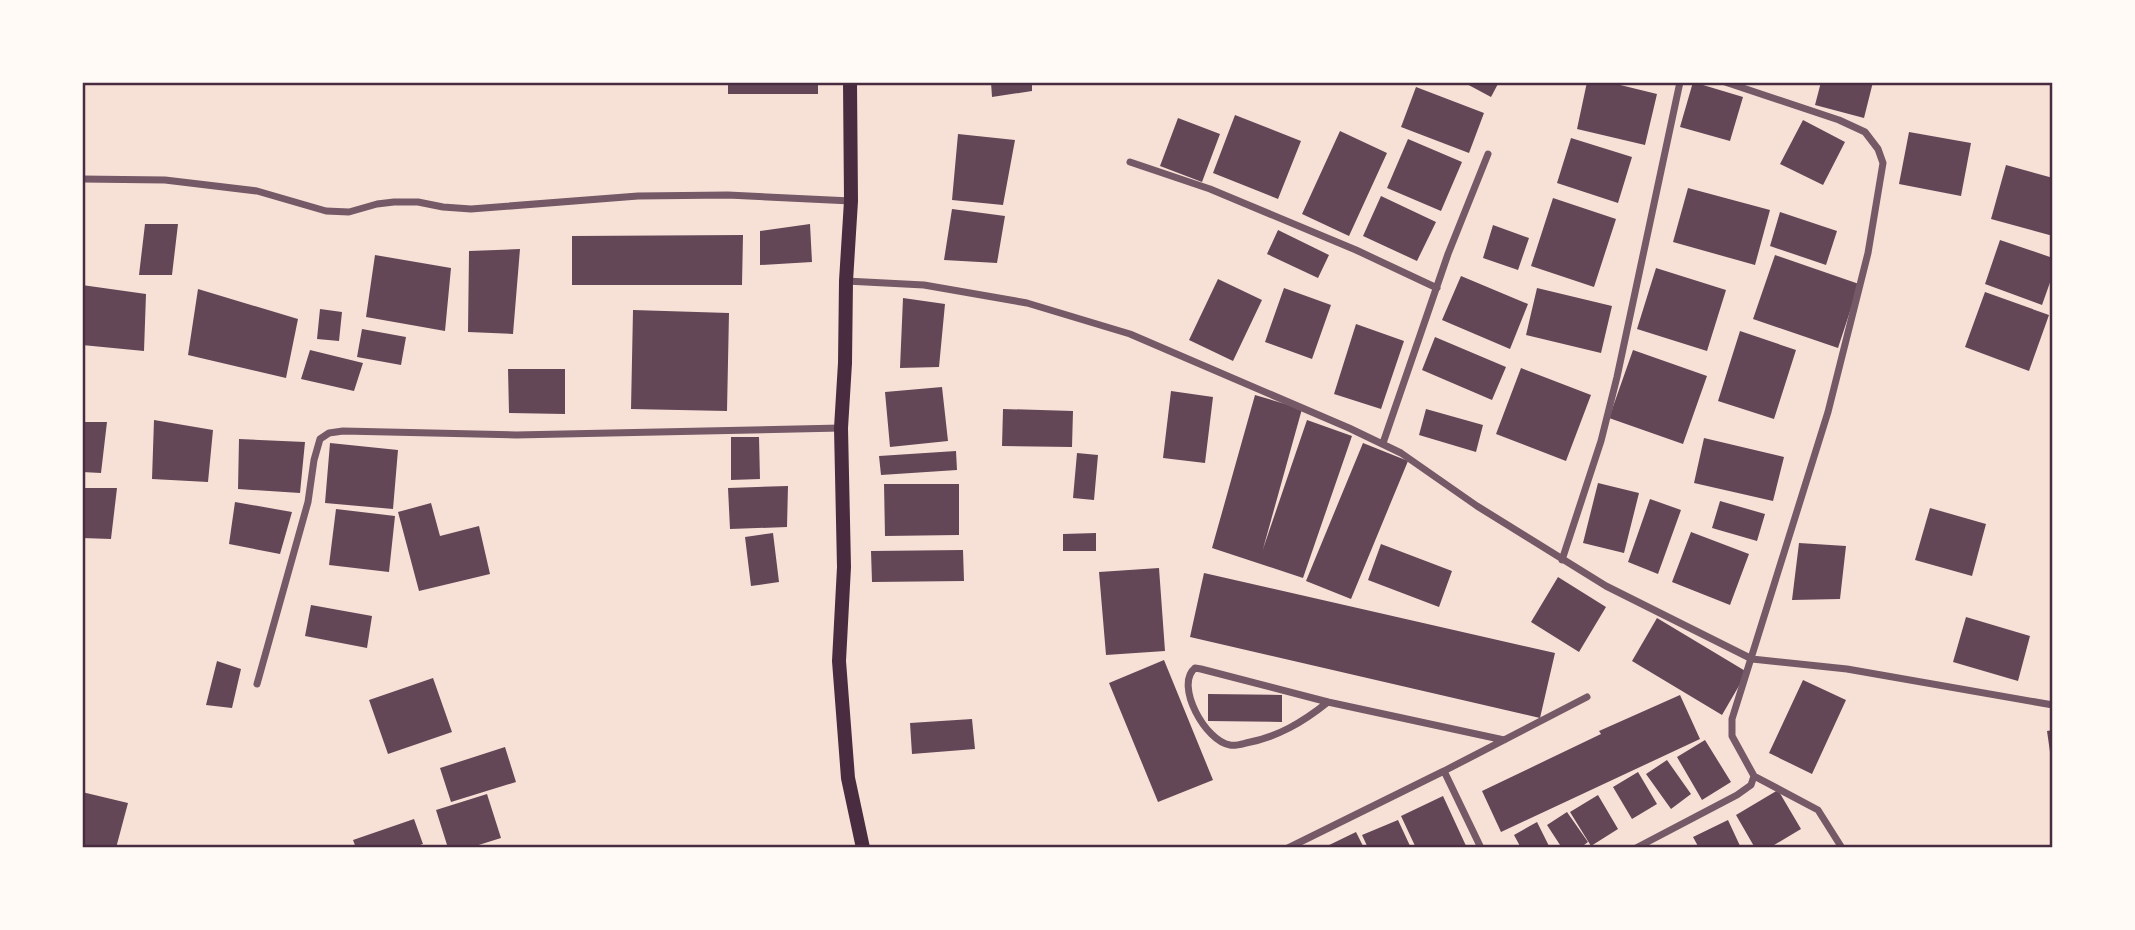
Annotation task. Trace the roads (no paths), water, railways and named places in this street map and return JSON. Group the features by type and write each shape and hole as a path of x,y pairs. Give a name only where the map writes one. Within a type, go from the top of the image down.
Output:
{"main road":[{"path":"850,82 851,201 841,428 844,567 839,661 848,779 863,848"}],"street":[{"path":"1562,560 1601,441 1617,377 1680,82"},
{"path":"1725,82 1839,120 1865,132 1878,149 1883,163 1868,253 1828,412 1731,729 1731,736 1754,776 1818,810 1842,848"},
{"path":"1382,443 1448,254 1488,154"},
{"path":"1130,162 1210,189 1356,250 1437,288"},
{"path":"82,179 165,180 257,191 326,211 349,212 394,202 418,202 471,209 638,196 728,195 851,201"},
{"path":"846,281 924,285 1027,303 1130,334 1382,443 1606,586 1752,659 1847,669 2053,705"},
{"path":"257,684 308,502 317,449 320,439 329,433 343,431 516,435 841,428"},
{"path":"1328,702 1280,734 1231,746 1218,740 1200,723 1187,683 1190,672 1195,668 1328,702 1504,740"},
{"path":"1288,848 1587,697"},
{"path":"1444,771 1481,848"},
{"path":"1636,848 1737,795 1751,785 1754,776"}]}
